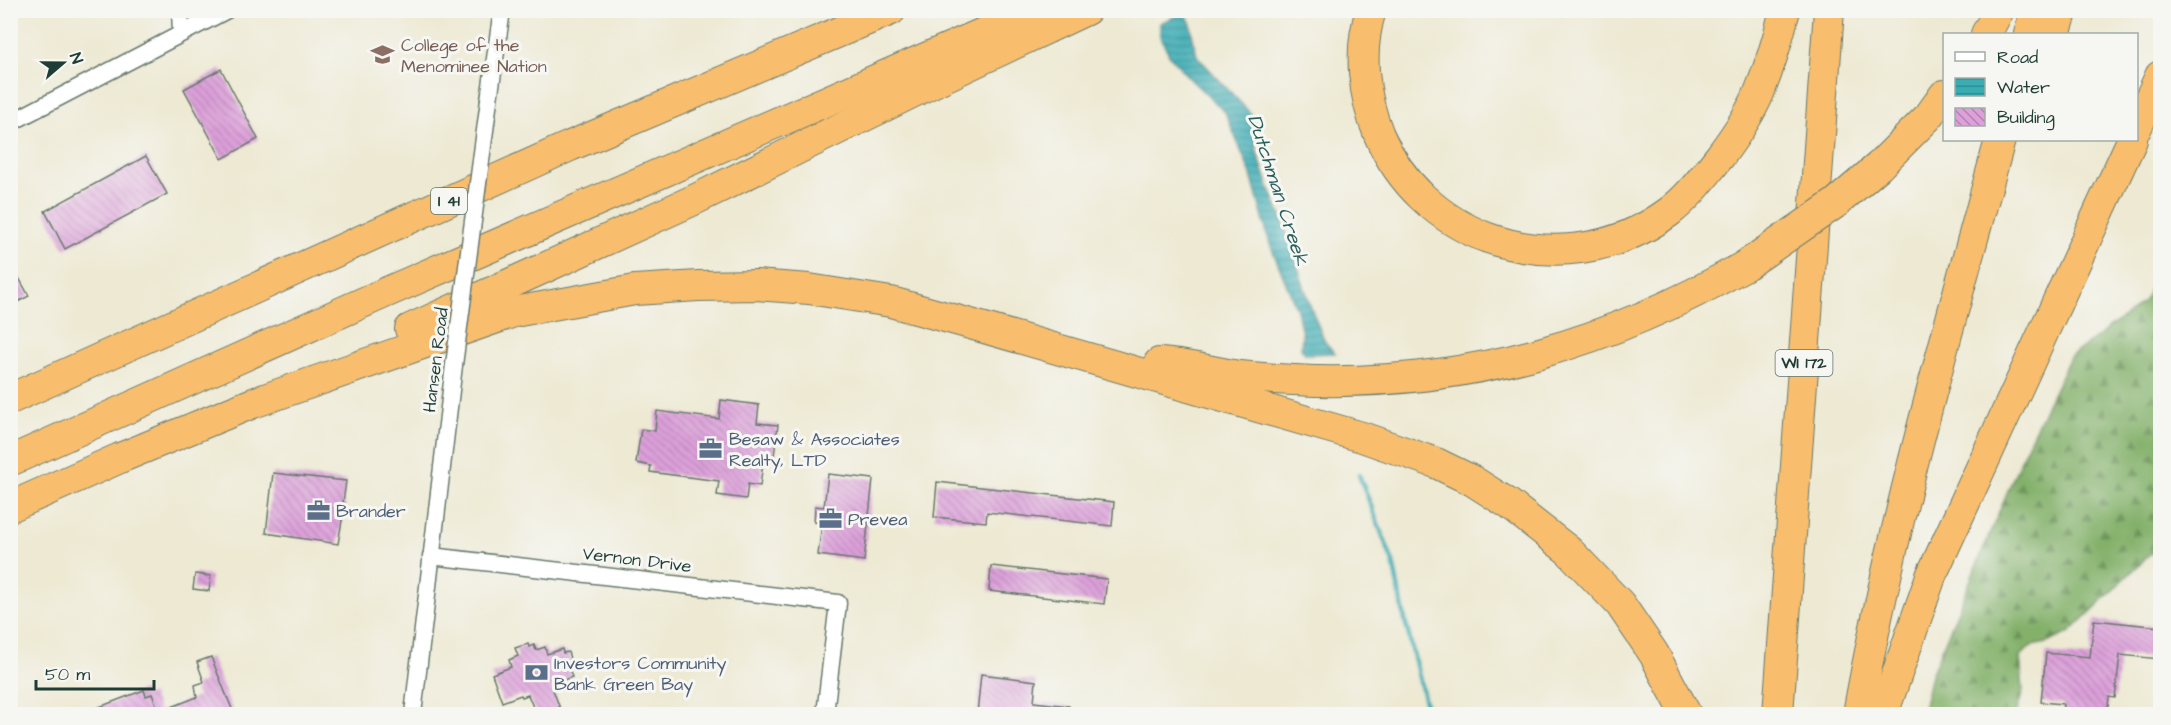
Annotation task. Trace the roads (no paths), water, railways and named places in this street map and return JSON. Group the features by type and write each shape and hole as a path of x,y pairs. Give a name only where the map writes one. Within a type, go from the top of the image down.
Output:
{"highway":[{"path":"570,146 848,10"},
{"name":"I 41","path":"10,399 570,146 891,10"},
{"path":"10,460 380,295 1035,10"},
{"path":"253,404 326,364 450,312 696,199 1086,10"},
{"path":"1371,10 1364,44 1364,72 1368,100 1382,141 1401,175 1429,205 1454,223 1503,243 1526,249 1555,251 1603,244 1632,234 1669,212 1700,183 1733,138 1758,95 1778,39 1785,10"},
{"name":"WI 172","path":"1778,714 1829,10"},
{"path":"1987,33 1999,10"},
{"path":"2030,33 2036,10"},
{"path":"2055,33 2063,10"},
{"path":"2138,125 2160,76"},
{"path":"1093,361 1167,363 1242,376 1307,380 1398,380 1476,368 1544,353 1583,341 1661,311 1746,265 1836,203 1879,166 1929,116 1943,96"},
{"path":"1858,714 1887,573 1929,397 2000,141"},
{"path":"1950,324 2004,193 2021,141"},
{"path":"1883,714 1931,576 2132,141"},
{"path":"10,507 120,458 253,404 514,312 635,290 756,285 809,289 891,302 1362,437 1436,463 1473,481 1509,504 1569,551 1620,604 1654,654 1686,714"}],"street":[{"path":"180,10 181,33"},
{"path":"10,123 226,10"},
{"name":"Hansen Road","path":"413,714 454,365 502,10"},
{"name":"Vernon Drive","path":"431,556 838,603 825,714"}],"water":[{"path":"1185,12 1191,24 1197,56 1253,116 1257,152 1269,187 1283,221 1311,308 1325,342 1335,353 1306,354 1301,349 1302,334 1297,310 1270,244 1251,175 1225,112 1189,78 1170,56 1160,36 1160,23"}],"waterway":[{"name":"Dutchman Creek","path":"1359,475 1393,562 1428,714"}],"place":[{"name":"College of the Menominee Nation","path":"383,55"},
{"name":"Besaw & Associates Realty, LTD","path":"711,449"},
{"name":"Brander","path":"318,511"},
{"name":"Prevea","path":"830,519"},
{"name":"Investors Community Bank Green Bay","path":"536,673"}]}
